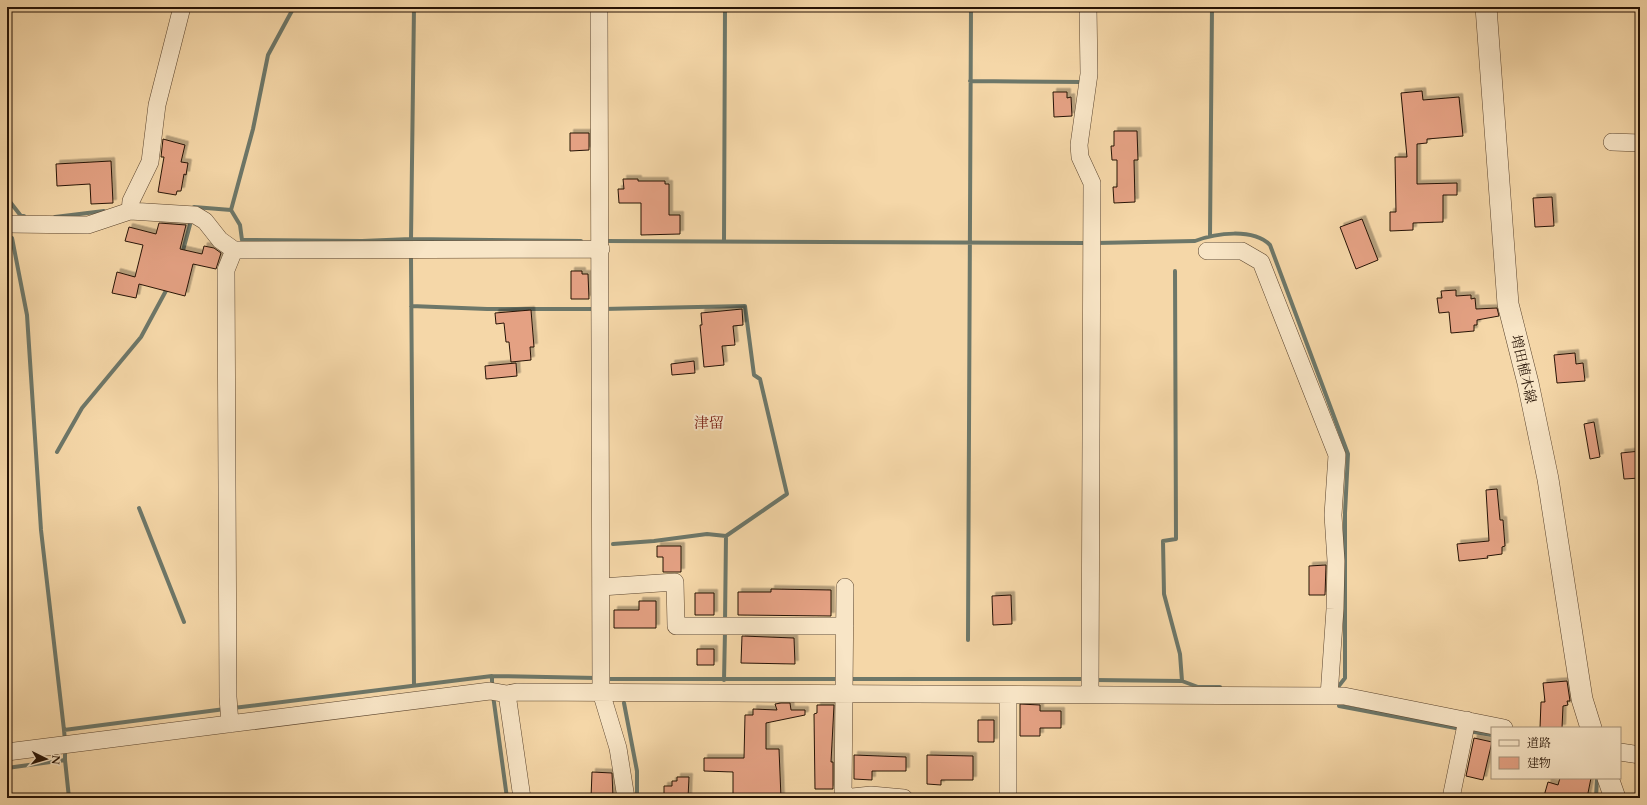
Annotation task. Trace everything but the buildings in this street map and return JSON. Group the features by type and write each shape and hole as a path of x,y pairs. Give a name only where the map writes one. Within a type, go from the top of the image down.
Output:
{"street":[{"path":"131,206 150,162 157,105 182,7"},
{"path":"598,7 601,243 601,685 618,748 626,798"},
{"path":"1088,7 1088,74 1079,145 1080,157 1092,183 1090,694"},
{"name":"増田植木線","path":"1486,7 1508,304 1528,383 1548,479 1582,698 1591,727"},
{"path":"1612,142 1640,143"},
{"path":"7,224 88,225 131,206 195,216 205,221 220,240 234,250 601,243"},
{"path":"230,724 228,697 226,270 234,250"},
{"path":"1212,251 1242,251 1261,262 1338,455 1333,515 1336,568 1334,692"},
{"path":"601,588 675,582 676,626 845,626"},
{"path":"845,587 843,798 871,795 904,798"},
{"path":"7,752 498,692 517,692 601,685 845,684 1008,694 1334,692 1466,727 1491,728"},
{"path":"498,692 522,798"},
{"path":"1008,694 1008,798"},
{"path":"1451,798 1466,727"},
{"path":"1621,752 1640,756"},
{"path":"1608,779 1615,798"}],"waterway":[{"path":"294,7 268,55 253,129 231,210 240,225 242,240 362,241 411,239 581,241"},
{"path":"411,239 414,7"},
{"path":"724,241 725,7"},
{"path":"968,640 971,7"},
{"path":"1210,236 1212,7"},
{"path":"970,81 1082,82"},
{"path":"7,198 21,216 24,216"},
{"path":"194,207 231,210"},
{"path":"55,217 104,211"},
{"path":"182,254 191,221"},
{"path":"1096,243 1195,241 1223,234 1244,234 1254,236 1270,245 1348,454 1345,513 1345,678 1338,687 1338,691"},
{"path":"12,238 27,315 41,530 64,730"},
{"path":"604,241 1087,243"},
{"path":"411,258 414,685"},
{"path":"1175,271 1176,539 1163,541 1164,594 1180,654 1182,681"},
{"path":"57,452 82,408 141,337 168,287"},
{"path":"411,306 487,309 596,309"},
{"path":"603,309 745,306 754,375 760,379 787,494 726,536 725,622"},
{"path":"139,508 184,622"},
{"path":"613,544 654,541 707,534 726,536"},
{"path":"724,680 725,631"},
{"path":"492,676 597,678"},
{"path":"233,708 492,676 492,687"},
{"path":"606,679 841,679"},
{"path":"848,679 1087,679"},
{"path":"1094,680 1182,681 1198,687 1220,687"},
{"path":"493,695 507,798"},
{"path":"1339,700 1339,706 1461,729"},
{"path":"624,703 637,771 637,798"},
{"path":"65,741 64,730 225,709"},
{"path":"1469,731 1491,735"},
{"path":"7,768 65,760 65,748"},
{"path":"65,760 69,798"},
{"path":"1596,798 1597,779"},
{"path":"826,798 835,796 839,798"}],"district":[{"name":"津留","path":"709,423"}]}
